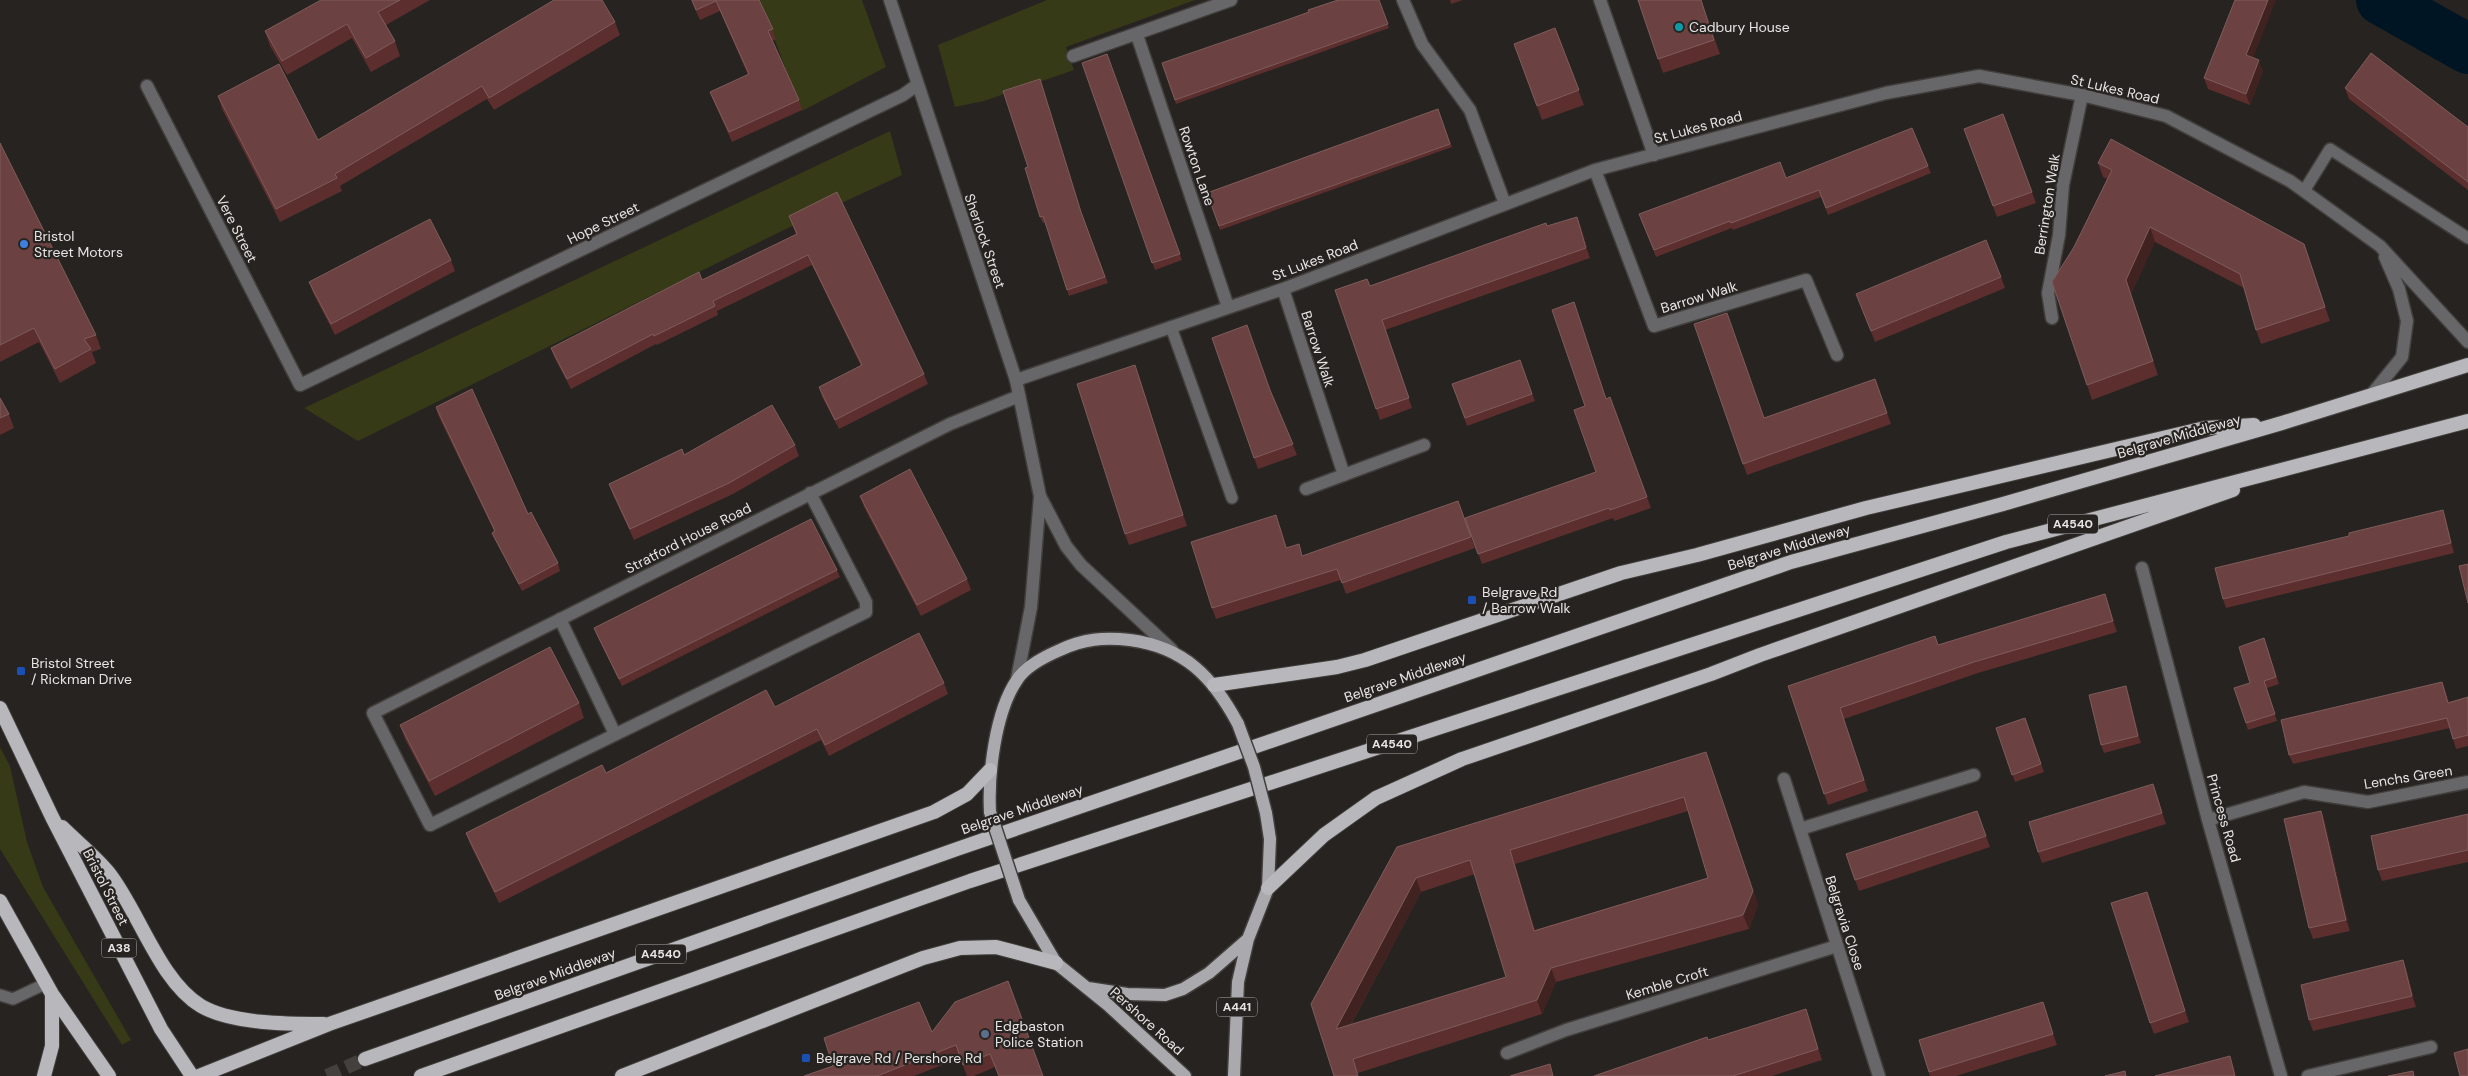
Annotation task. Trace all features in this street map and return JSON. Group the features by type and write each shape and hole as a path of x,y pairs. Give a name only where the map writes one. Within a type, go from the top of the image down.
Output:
{"highway":[{"name":"Belgrave Middleway","path":"365,1059 957,849 1790,562 2003,504 2282,423 2468,365"},
{"name":"A4540","path":"421,1076 970,881 2006,542 2335,454 2468,421"},
{"path":"1214,685 1337,667 1365,660 1621,573 1697,555 1876,506 2205,428 2282,423"},
{"path":"1268,888 1324,835 1376,798 1462,759 1711,674 1760,655 2335,454"},
{"name":"Bristol Street","path":"0,708 52,817 161,1029 192,1076"},
{"path":"199,1076 329,1024 934,812 967,794 990,770"},
{"path":"52,817 109,872 167,970 183,990 201,1006 236,1018 284,1024 329,1024"},
{"path":"0,900 49,988 109,1076"},
{"path":"622,1076 923,958 960,948 996,947 1056,963"},
{"path":"44,1076 52,1046 49,988"}],"main road":[{"path":"1056,963 1019,900 990,812 990,770 1002,712 1017,679 1045,656 1074,643 1095,638 1143,642 1172,650 1192,664 1214,685 1238,724 1254,767 1266,813 1270,839 1268,888 1248,939 1209,973 1183,989 1165,995 1127,994 1088,988"},
{"name":"A441","path":"1234,1076 1238,982 1248,939"},
{"name":"Pershore Road","path":"1056,963 1088,988 1184,1076"}],"street":[{"name":"Sherlock Street","path":"890,0 1016,380 1040,496 1066,546 1081,565 1172,650"},
{"path":"1073,56 1232,0"},
{"path":"1403,0 1422,44 1470,110 1505,204"},
{"path":"1600,0 1654,155"},
{"name":"Rowton Lane","path":"1137,35 1228,307"},
{"name":"St Lukes Road","path":"1016,380 1283,289 1595,170 1886,93 1979,76 2082,95 2166,116 2290,181 2380,246 2468,342"},
{"name":"Hope Street","path":"300,386 903,96 917,85"},
{"name":"Vere Street","path":"147,86 300,386"},
{"name":"Berrington Walk","path":"2052,318 2048,293 2059,235 2063,185 2082,95"},
{"name":"Barrow Walk","path":"1595,170 1654,326 1806,280 1837,355"},
{"name":"St Lukes Road","path":"2372,394 2402,357 2407,321 2399,288 2380,246"},
{"name":"Barrow Walk","path":"1283,289 1344,475"},
{"name":"Stratford House Road","path":"615,734 430,825 373,713 950,424 1019,396"},
{"path":"1306,489 1424,445"},
{"path":"560,619 615,734 866,612 866,602 810,493"},
{"name":"Sherlock Street","path":"1017,679 1032,607 1040,496"},
{"name":"Princess Road","path":"2142,568 2208,820 2281,1076"},
{"path":"1800,829 1974,774"},
{"name":"Belgravia Close","path":"1784,779 1878,1076"},
{"name":"Lenchs Green","path":"2208,820 2304,792 2368,802 2468,782"},
{"name":"Kemble Croft","path":"1507,1053 1566,1030 1837,946"},
{"path":"2308,1076 2431,1047"}],"lane":[{"path":"2304,191 2330,148 2468,238"},
{"path":"1171,327 1232,498"},
{"path":"0,995 13,999 49,988"}],"green space":[{"path":"759,0 862,0 886,67 802,111"},
{"path":"1047,0 1195,0 1066,47 1074,70 984,101 955,107 938,45"},
{"path":"890,131 902,175 792,226 358,441 304,408"},
{"path":"0,747 10,766 27,842 43,887 131,1040 122,1045 0,849"}],"building":[{"path":"321,0 400,0 378,12 395,41 366,58 347,24 282,61 265,31"},
{"path":"554,0 602,0 615,22 489,98 482,86 335,174 337,178 276,209 218,96 279,64 318,140"},
{"path":"692,0 759,0 773,29 768,31 799,100 729,132 710,92 749,74 716,1 696,10"},
{"path":"1338,0 1379,0 1388,24 1175,100 1162,63 1284,21 1309,12 1308,10"},
{"name":"Cadbury House","path":"1638,0 1701,0 1714,40 1658,59"},
{"path":"2235,0 2268,0 2246,55 2259,60 2246,94 2204,78"},
{"path":"1555,28 1579,90 1537,106 1514,44"},
{"path":"2371,53 2468,127 2468,182 2345,88"},
{"path":"1107,54 1180,254 1152,263 1082,63"},
{"path":"1040,79 1081,212 1105,277 1067,290 1043,216 1040,217 1025,168 1028,167 1003,91"},
{"path":"1438,109 1450,144 1219,226 1207,193"},
{"path":"2003,114 2032,192 1993,206 1964,129"},
{"path":"1912,128 1928,166 1826,208 1819,190 1654,250 1639,214 1780,162 1786,178"},
{"path":"2111,139 2304,244 2325,307 2256,330 2240,274 2150,227 2126,280 2153,361 2087,385 2052,282 2074,247 2112,170 2098,163"},
{"name":"Bristol Street Motors","path":"0,143 96,335 84,339 91,349 55,369 34,328 0,345"},
{"path":"837,192 924,374 835,420 819,387 862,365 808,255 713,301 715,306 654,336 653,334 567,379 551,348 699,272 702,280 797,234 789,216"},
{"path":"1577,217 1586,248 1382,320 1409,398 1376,409 1335,290 1367,279 1370,286 1546,223 1547,226"},
{"path":"430,219 451,260 331,324 309,282"},
{"path":"1986,240 2001,277 1871,331 1856,294"},
{"path":"1574,302 1606,399 1610,397 1647,497 1610,510 1609,508 1478,554 1465,518 1596,472 1574,410 1585,406 1552,310"},
{"path":"1727,313 1764,418 1875,379 1887,413 1743,464 1694,324"},
{"path":"1247,325 1270,390 1293,444 1254,458 1212,338"},
{"path":"1520,360 1532,394 1465,418 1452,384"},
{"path":"1135,365 1183,515 1125,534 1077,384"},
{"path":"472,389 528,514 531,512 558,563 519,584 492,533 495,531 436,407"},
{"path":"0,398 9,414 0,418"},
{"path":"772,405 795,445 729,483 630,529 609,484 682,449 684,455"},
{"path":"910,469 967,579 917,605 860,496"},
{"path":"1458,501 1471,537 1342,583 1337,569 1212,608 1191,542 1276,515 1286,548 1299,544 1302,556"},
{"path":"2443,510 2451,543 2223,599 2215,568 2349,536 2349,533"},
{"path":"811,519 837,570 619,679 594,628"},
{"path":"2468,564 2468,603 2459,566"},
{"path":"2105,594 2113,621 1974,662 1840,708 1864,780 1824,794 1788,686 1935,636 1938,645"},
{"path":"919,633 944,683 825,745 817,729 495,892 466,833 602,765 606,773 766,690 775,707"},
{"path":"2264,638 2276,677 2264,681 2275,714 2246,723 2234,688 2250,683 2239,647"},
{"path":"550,647 579,703 429,781 400,725"},
{"path":"2442,682 2448,703 2468,697 2468,735 2453,739 2447,718 2289,755 2281,720"},
{"path":"2126,686 2138,736 2101,745 2089,695"},
{"path":"2025,718 2041,764 2012,775 1996,728"},
{"path":"1706,752 1753,891 1743,915 1551,968 1537,1000 1353,1059 1358,1076 1334,1076 1311,1004 1397,847","holes":["1684,797 1708,878 1534,931 1510,850","1470,860 1506,977 1336,1029 1416,878"]},
{"path":"2153,784 2162,813 2038,852 2029,822"},
{"path":"1977,811 1986,836 1855,880 1846,854"},
{"path":"2321,811 2346,920 2309,928 2284,819"},
{"path":"2468,814 2468,850 2378,870 2371,836"},
{"path":"2147,892 2185,1011 2150,1023 2111,903"},
{"path":"2403,960 2412,996 2309,1020 2301,985"},
{"name":"Edgbaston Police Station","path":"1008,981 1043,1076 999,1076 990,1054 963,1065 956,1045 877,1076 804,1076 833,1066 824,1038 919,1002 932,1032 955,1002"},
{"path":"2043,1002 2053,1034 1929,1072 1919,1040"},
{"path":"1806,1009 1818,1049 1733,1076 1594,1076 1707,1037 1708,1040"},
{"path":"2468,1049 2468,1076 2460,1076 2454,1053"},
{"path":"2230,1056 2235,1076 2155,1076"},
{"path":"1550,1064 1553,1076 1510,1076"},
{"path":"2125,1071 2126,1076 2105,1076"},
{"path":"2413,1071 2414,1076 2388,1076"}],"waterway":[{"path":"2381,0 2468,49"}],"tunnel":[{"path":"327,1076 365,1059"}],"place":[{"name":"Cadbury House","path":"1679,27"},
{"name":"Bristol Street Motors","path":"24,244"},
{"name":"Belgrave Rd / Barrow Walk","path":"1472,600"},
{"name":"Bristol Street / Rickman Drive","path":"21,671"},
{"name":"Edgbaston Police Station","path":"985,1034"},
{"name":"Belgrave Rd / Pershore Rd","path":"806,1058"}]}
